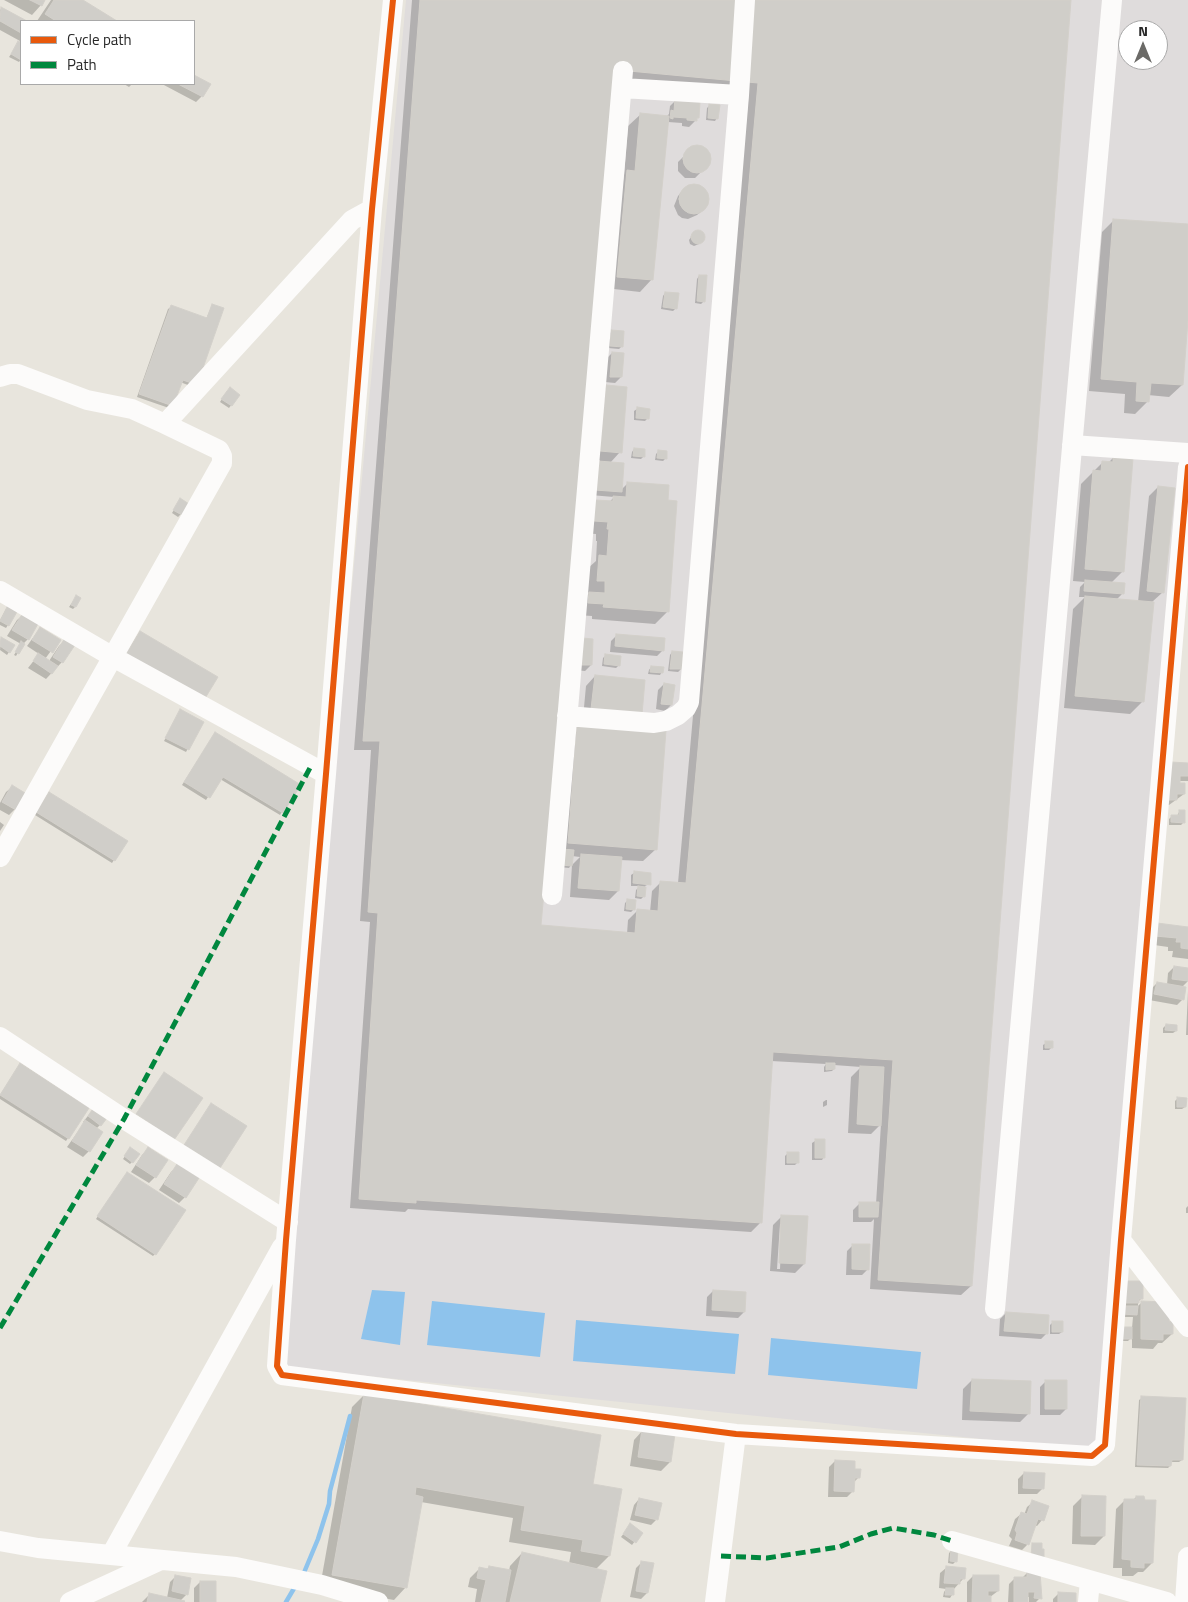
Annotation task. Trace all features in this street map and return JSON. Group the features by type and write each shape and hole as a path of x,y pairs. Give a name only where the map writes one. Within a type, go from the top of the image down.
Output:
{"street":[{"path":"393,0 372,208 287,1231 277,1366 282,1375 736,1434 1092,1456 1105,1445 1121,1240 1180,656 1188,467"},
{"path":"567,716 654,723 666,721 678,715 686,708 689,702 739,95 745,0"},
{"path":"995,1309 1112,0"},
{"path":"552,895 623,79 739,95"},
{"path":"165,424 352,220 372,208"},
{"path":"0,377 18,374 87,400 132,409 219,450 222,456 222,463 0,857"},
{"path":"1072,445 1188,453"},
{"path":"0,591 326,774"},
{"path":"0,1037 124,1119 287,1231"},
{"path":"111,1555 287,1231"},
{"path":"1121,1240 1188,1327"},
{"path":"715,1602 736,1434"},
{"path":"0,1541 38,1548 163,1559 236,1568 299,1580 378,1602"},
{"path":"952,1541 1167,1602"},
{"path":"1185,1602 1188,1557"},
{"path":"70,1602 163,1559"},
{"path":"1088,1602 1090,1581"}],"shaded area":[{"path":"406,0 1188,0 1188,475 1098,1444 1089,1450 289,1368 281,1358"}],"water":[{"path":"372,1290 405,1292 400,1345 361,1339"},
{"path":"432,1301 545,1313 540,1357 427,1345"},
{"path":"576,1320 739,1334 735,1374 573,1361"},
{"path":"771,1338 921,1352 917,1389 768,1375"}],"building":[{"path":"30,0 45,0 42,6"},
{"path":"54,0 83,0 115,20 54,20 45,14"},
{"path":"420,0 1071,0 972,1286 878,1280 893,1060 773,1052 762,1223 416,1200 416,1203 359,1199 378,913 368,912 380,741 363,741","holes":["618,70 758,83 686,883 660,881 658,911 637,909 635,933 541,925"]},
{"path":"1,7 25,20 20,20 20,32 0,21"},
{"path":"18,41 20,42 20,59 11,54"},
{"path":"195,76 211,84 203,97 180,85 195,85"},
{"path":"675,98 700,101 699,118 697,118 697,121 687,120 687,118 670,118 671,110 674,111"},
{"path":"709,104 720,105 718,119 708,118"},
{"path":"640,113 669,116 653,280 617,277 627,170 635,171"},
{"path":"697,145 707,149 711,159 707,169 697,173 687,169 683,159 687,149"},
{"path":"694,184 700,185 708,193 708,205 700,213 694,214 688,213 680,205 679,199 680,193 688,185"},
{"path":"1113,219 1188,224 1188,320 1183,385 1151,383 1149,402 1136,401 1137,382 1101,379"},
{"path":"698,230 703,232 705,237 703,242 698,244 693,242 691,237 693,232"},
{"path":"699,275 707,275 705,302 697,301"},
{"path":"665,292 679,293 677,309 663,307"},
{"path":"212,304 224,308 197,385 183,380 173,406 139,394 171,305 207,318"},
{"path":"611,330 624,331 623,347 610,346"},
{"path":"612,352 624,353 622,377 610,377"},
{"path":"606,385 627,387 622,453 600,451"},
{"path":"230,387 240,395 232,406 221,399"},
{"path":"637,407 650,409 649,419 636,418"},
{"path":"634,448 645,449 645,457 633,456"},
{"path":"658,450 667,451 667,459 657,458"},
{"path":"1113,457 1133,458 1124,572 1085,569 1093,470 1101,471 1102,461 1113,462"},
{"path":"598,461 624,463 622,492 595,490"},
{"path":"627,482 669,485 668,500 677,501 669,612 603,607 604,604 588,603 589,592 605,593 605,581 597,581 599,555 607,556 609,529 607,529 608,522 594,521 595,500 613,501 613,496 626,497"},
{"path":"1158,486 1175,488 1164,593 1147,591"},
{"path":"180,498 189,504 182,515 173,510"},
{"path":"1085,580 1125,583 1124,594 1084,591"},
{"path":"76,595 81,598 76,607 71,605"},
{"path":"1085,596 1154,602 1144,702 1075,696"},
{"path":"8,605 18,610 9,626 0,621"},
{"path":"23,613 39,622 29,640 12,630"},
{"path":"40,627 61,640 53,653 32,640"},
{"path":"140,631 218,677 204,700 126,654"},
{"path":"616,634 665,638 664,651 615,646"},
{"path":"1,637 15,645 10,653 0,646"},
{"path":"65,638 75,645 63,663 53,657"},
{"path":"582,638 593,639 592,665 580,665"},
{"path":"21,641 25,644 19,654 15,652"},
{"path":"672,651 683,652 682,669 670,669"},
{"path":"38,653 58,666 52,674 33,661"},
{"path":"605,654 621,656 620,666 604,664"},
{"path":"651,666 664,667 663,673 650,672"},
{"path":"595,675 645,680 642,714 591,709"},
{"path":"664,683 675,685 672,705 661,704"},
{"path":"180,709 204,722 189,750 165,738"},
{"path":"577,724 666,730 657,850 568,843"},
{"path":"215,732 301,785 283,813 223,777 210,798 184,782"},
{"path":"1171,762 1188,763 1188,776 1180,776 1180,783 1185,783 1185,794 1177,794 1177,800 1167,800"},
{"path":"12,785 25,793 16,810 2,802"},
{"path":"49,792 128,841 115,861 36,812"},
{"path":"1179,810 1185,810 1185,823 1171,822 1171,815 1179,815"},
{"path":"562,849 574,850 572,866 561,865"},
{"path":"581,854 622,857 619,891 578,888"},
{"path":"634,871 651,873 651,885 633,883"},
{"path":"638,886 646,887 645,897 637,896"},
{"path":"627,899 636,900 635,910 626,909"},
{"path":"1157,923 1188,927 1188,949 1181,948 1181,942 1176,942 1177,938 1155,936"},
{"path":"1174,966 1188,968 1188,981 1172,979"},
{"path":"1157,982 1186,987 1184,1000 1154,994"},
{"path":"1166,1024 1177,1025 1177,1031 1165,1030"},
{"path":"1045,1041 1053,1041 1053,1048 1045,1048"},
{"path":"20,1063 89,1108 69,1139 0,1095"},
{"path":"826,1063 835,1063 835,1069 826,1070"},
{"path":"860,1066 884,1067 881,1126 857,1124"},
{"path":"164,1072 203,1098 174,1140 136,1114"},
{"path":"1177,1097 1187,1098 1186,1107 1177,1107"},
{"path":"211,1103 247,1126 220,1168 184,1145"},
{"path":"96,1104 110,1114 101,1126 88,1116"},
{"path":"85,1120 103,1132 90,1152 72,1141"},
{"path":"815,1139 825,1139 825,1158 815,1158"},
{"path":"130,1147 140,1154 133,1163 124,1156"},
{"path":"148,1147 168,1160 156,1178 136,1165"},
{"path":"787,1152 799,1152 799,1163 787,1163"},
{"path":"177,1164 199,1178 186,1198 164,1184"},
{"path":"127,1172 186,1210 156,1255 97,1216"},
{"path":"859,1202 879,1202 878,1217 859,1217"},
{"path":"781,1215 808,1216 805,1264 779,1263"},
{"path":"852,1244 870,1244 869,1270 852,1269"},
{"path":"1123,1281 1143,1281 1143,1299 1139,1299 1139,1303 1122,1303"},
{"path":"713,1290 746,1292 745,1312 712,1310"},
{"path":"1141,1301 1164,1302 1170,1310 1169,1321 1173,1322 1173,1334 1163,1334 1163,1340 1141,1339"},
{"path":"1123,1306 1138,1306 1137,1315 1122,1314"},
{"path":"1006,1312 1049,1315 1048,1334 1004,1331"},
{"path":"1052,1321 1063,1321 1063,1332 1052,1332"},
{"path":"1122,1327 1132,1327 1132,1339 1122,1339"},
{"path":"972,1379 1031,1381 1030,1414 970,1411"},
{"path":"1045,1380 1067,1380 1067,1409 1045,1409"},
{"path":"364,1394 601,1435 593,1484 622,1489 610,1556 581,1551 583,1540 521,1530 525,1506 416,1487 415,1495 423,1497 407,1588 332,1575"},
{"path":"1141,1396 1186,1398 1183,1460 1172,1460 1171,1466 1137,1465"},
{"path":"642,1429 675,1434 671,1462 638,1457"},
{"path":"835,1460 855,1461 855,1469 861,1469 860,1478 855,1478 854,1492 834,1491"},
{"path":"1024,1472 1045,1473 1044,1489 1023,1488"},
{"path":"1082,1495 1106,1496 1105,1536 1081,1536"},
{"path":"1136,1496 1144,1496 1145,1500 1156,1500 1153,1563 1144,1563 1144,1568 1131,1567 1131,1560 1122,1559 1124,1499 1136,1499"},
{"path":"639,1498 662,1503 658,1520 635,1515"},
{"path":"1032,1500 1049,1506 1044,1521 1038,1519 1029,1545 1015,1540 1017,1533 1015,1530 1021,1512 1027,1514"},
{"path":"630,1523 643,1533 636,1543 623,1534"},
{"path":"1032,1543 1042,1543 1044,1557 1031,1557"},
{"path":"951,1549 958,1550 957,1562 950,1561"},
{"path":"522,1552 607,1571 600,1602 510,1602"},
{"path":"641,1561 654,1563 648,1593 636,1591"},
{"path":"489,1566 511,1570 505,1602 481,1602 486,1580 477,1578 479,1567 488,1569"},
{"path":"946,1566 966,1568 965,1579 960,1579 960,1584 944,1583"},
{"path":"1027,1572 1040,1572 1042,1599 1034,1598 1035,1592 1028,1592 1028,1602 1014,1602 1014,1577 1027,1577"},
{"path":"175,1575 191,1578 188,1595 172,1591"},
{"path":"973,1575 999,1575 999,1591 988,1591 988,1596 991,1596 991,1602 972,1602"},
{"path":"200,1581 216,1581 216,1602 200,1602"},
{"path":"946,1588 954,1588 954,1595 945,1595"},
{"path":"1058,1592 1076,1593 1076,1602 1058,1602"},
{"path":"149,1593 185,1601 147,1602"}],"waterway":[{"path":"303,1575 318,1539 329,1504 330,1491 350,1416"},
{"path":"286,1602 296,1585"}],"marked path":[{"path":"0,1328 124,1119 311,766"},
{"path":"721,1556 767,1558 839,1547 871,1534 893,1528 934,1535 952,1541"}],"cycle path":[{"path":"393,0 372,209 286,1240 277,1366 282,1375 736,1434 1092,1456 1105,1445 1188,467"}]}
